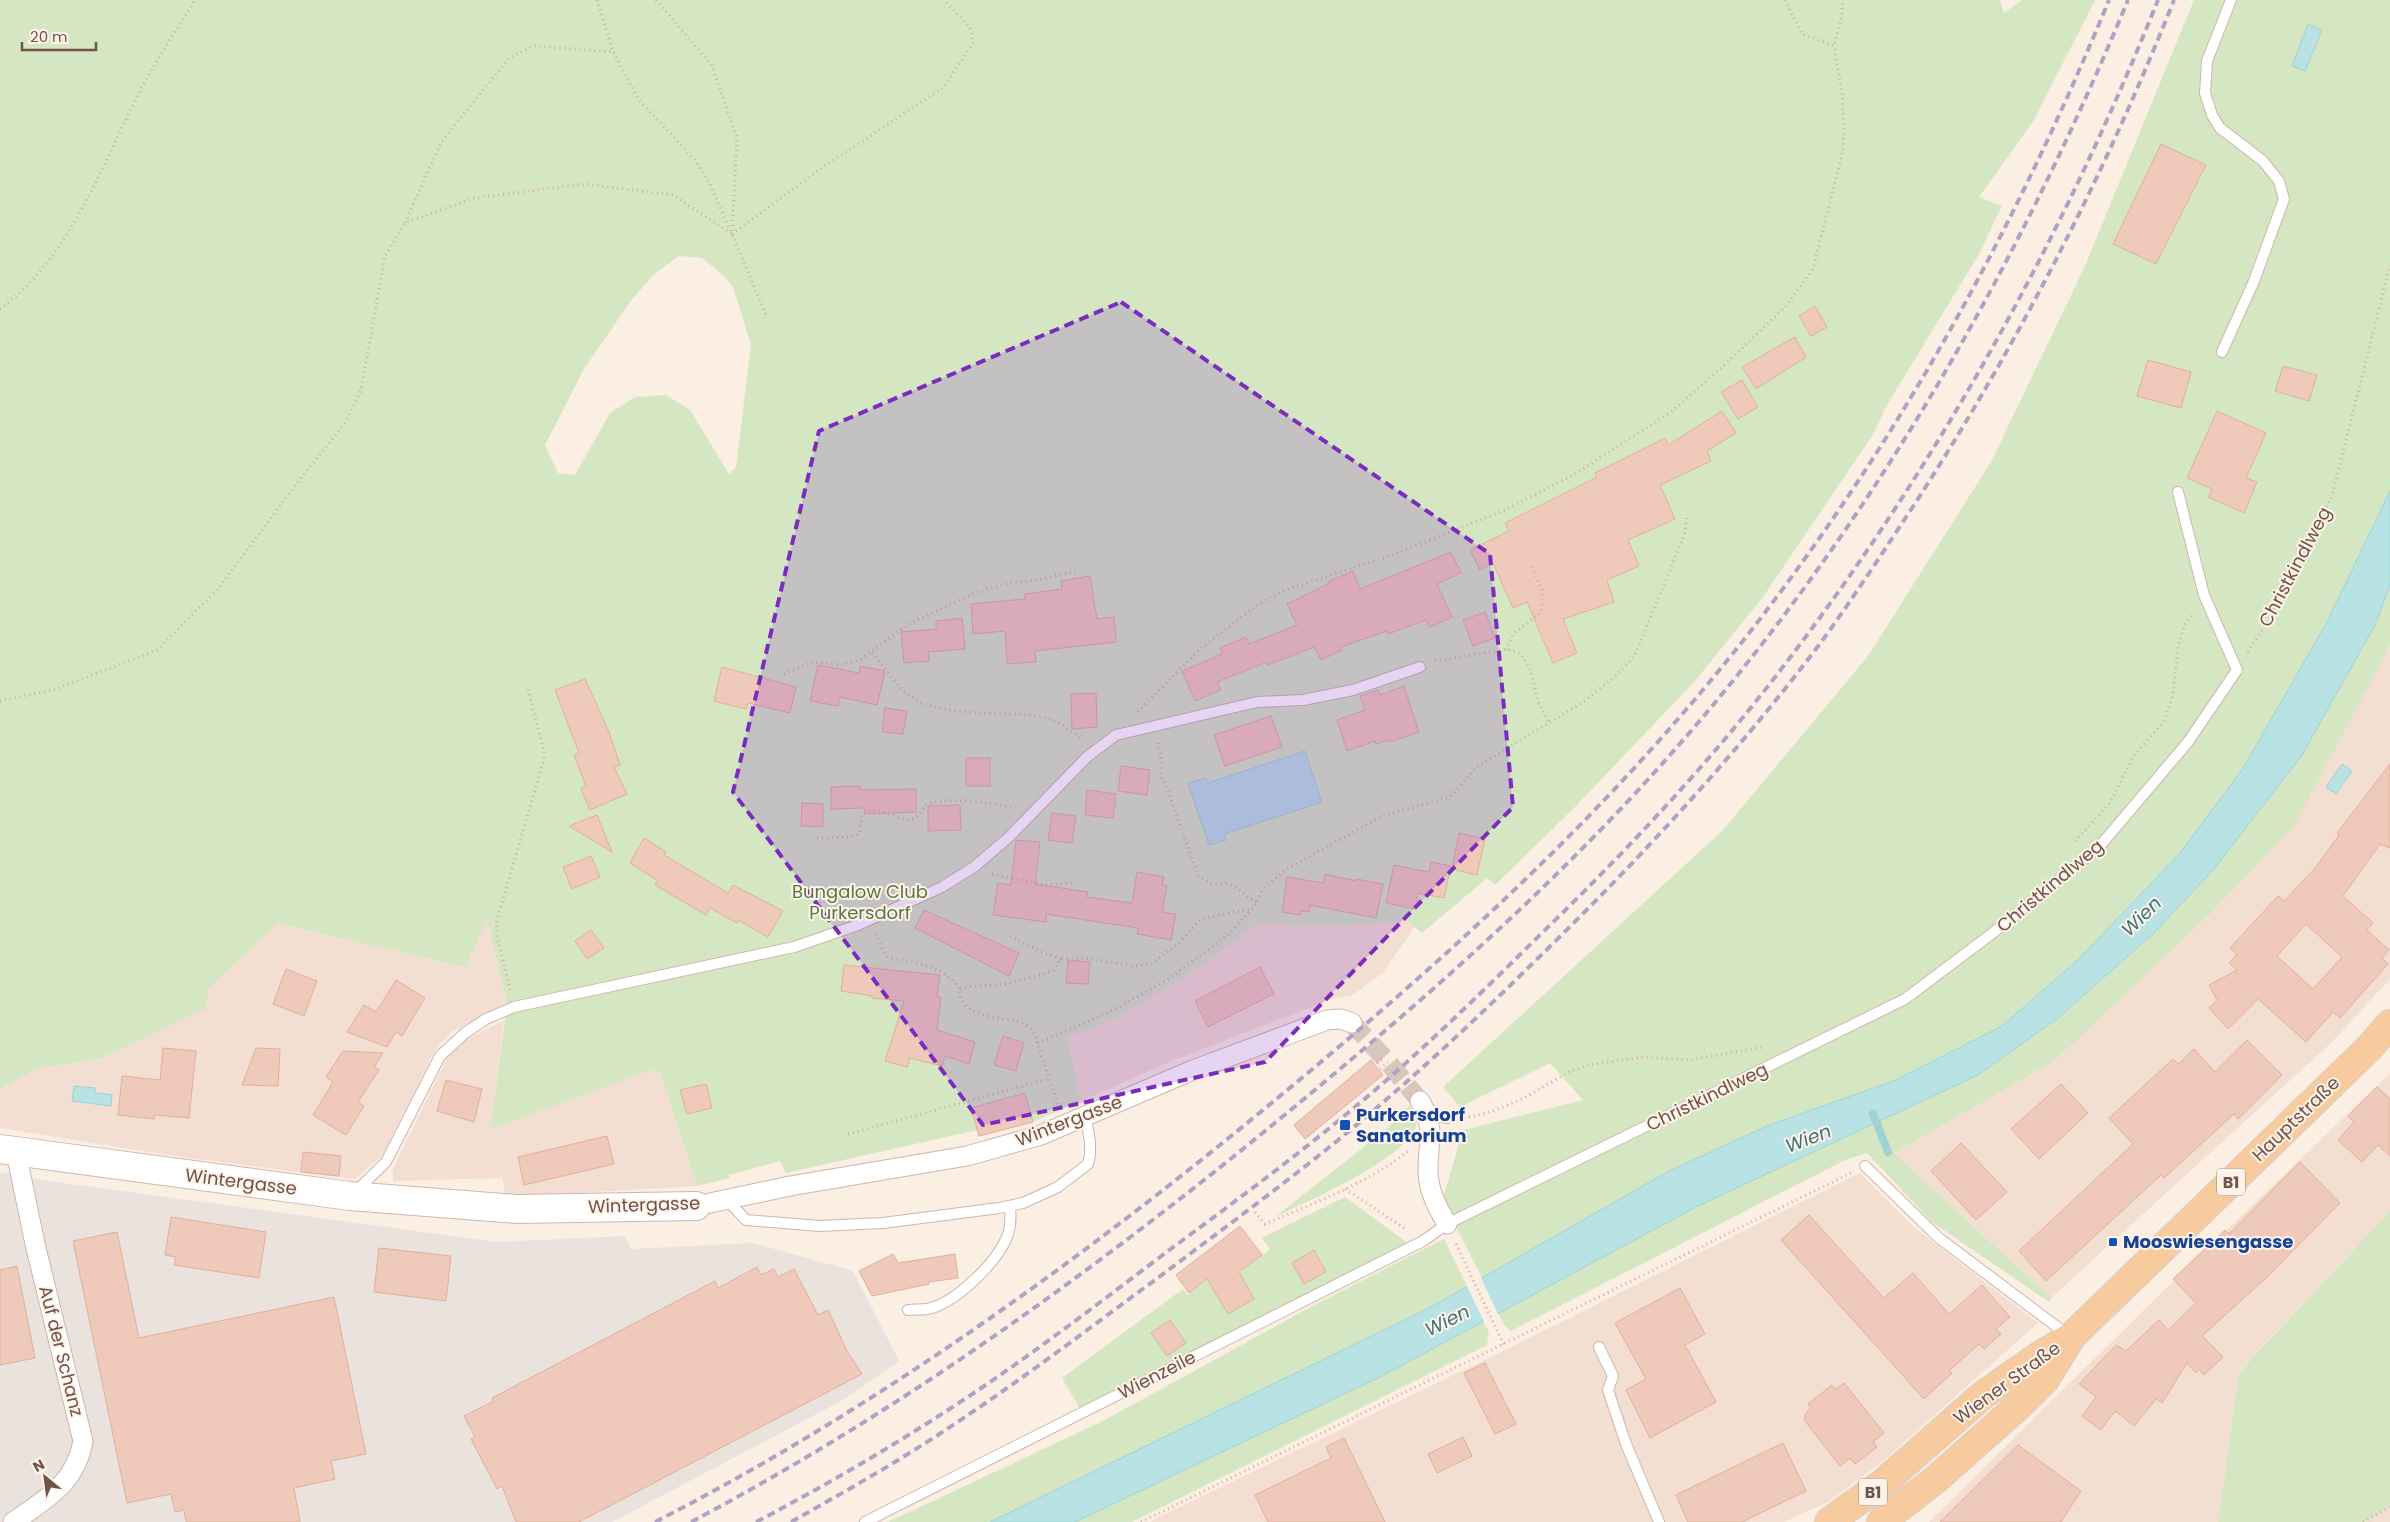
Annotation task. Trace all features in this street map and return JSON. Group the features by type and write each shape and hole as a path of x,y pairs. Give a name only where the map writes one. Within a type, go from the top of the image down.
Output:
{"main road":[{"name":"Hauptstraße","path":"2071,1337 2362,1055 2390,1024"},
{"name":"Wiener Straße","path":"1829,1522 1883,1484 1983,1395 2039,1356 2071,1337"},
{"name":"Wiener Straße","path":"1881,1522 1935,1480 2024,1401 2044,1381 2071,1337"}],"street":[{"name":"Wintergasse","path":"8,1150 350,1196 517,1209 696,1206 862,1173 967,1156 1041,1135 1086,1118 1193,1070 1327,1020 1341,1019 1352,1023"},
{"path":"1426,1116 1428,1171 1434,1203 1451,1232"},
{"name":"Auf der Schanz","path":"8,1150 35,1244 83,1441 80,1460 70,1476 50,1496 13,1522"}],"lane":[{"path":"2222,352 2257,272 2284,199 2279,181 2263,162 2220,128 2212,115 2205,93 2206,61 2231,0"},
{"path":"2178,492 2209,607 2219,630 2225,637 2238,670"},
{"path":"350,1196 386,1162 440,1056 465,1033 486,1019 514,1007 794,947 872,918 942,887 992,853 1075,768 1116,735 1257,702 1303,700 1353,690 1420,667"},
{"name":"Christkindlweg","path":"1451,1232 1905,999 1994,932 2099,847 2188,742 2238,670"},
{"path":"1426,1116 1448,1118"},
{"path":"726,1199 746,1220 820,1226 883,1223 1010,1206 1023,1203 1058,1187 1088,1164 1090,1142 1086,1118"},
{"path":"1865,1166 1939,1238 2071,1337"},
{"path":"908,1310 928,1309 944,1302 971,1282 991,1262 1004,1242 1011,1223 1010,1206"},
{"name":"Wienzeile","path":"865,1522 1423,1241 1451,1232"},
{"path":"1599,1347 1613,1376 1608,1390 1626,1444 1659,1522"}],"path":[{"path":"0,309 35,275 61,241 83,207 148,78 195,0"},
{"path":"597,0 612,52 639,100 699,167 711,186 766,315"},
{"path":"656,0 711,64 737,136 732,234"},
{"path":"732,234 822,168 944,87 973,43 970,27 944,0"},
{"path":"1786,0 1802,34 1834,46"},
{"path":"1116,735 1200,649 1260,603 1285,590 1387,557 1494,515 1575,474 1672,412 1786,306 1813,269 1843,150 1842,101 1834,46 1841,20 1842,0"},
{"path":"0,701 56,689 157,650 217,590 297,483 346,422 362,390 385,256 405,224 442,141 510,57 534,46 612,52"},
{"path":"405,224 474,198 585,184 673,195 732,234"},
{"name":"Christkindlweg","path":"2238,670 2264,628 2332,496 2390,265"},
{"path":"1036,1043 1106,1014 1166,980 1228,936 1254,908 1264,889 1287,869 1382,816 1450,797 1478,766 1583,702 1612,679 1634,657 1684,536 1687,515"},
{"path":"1506,650 1513,634 1541,612 1543,592 1530,564"},
{"path":"784,674 812,662 841,665 852,662 872,653 909,624 975,593 1009,583 1043,580 1079,570"},
{"path":"2074,843 2110,803 2133,757 2164,721 2173,696 2175,660 2184,626 2192,614 2209,607"},
{"path":"1420,667 1449,658 1506,650 1516,652 1525,660 1531,671 1538,702 1549,723"},
{"path":"872,653 908,695 919,701 955,712 1024,714 1048,718 1102,746"},
{"path":"514,1007 497,936 496,923 544,760 544,752 528,689"},
{"path":"1151,726 1161,753 1161,776 1170,796 1198,876 1212,884 1228,884 1257,903"},
{"path":"817,838 852,837 859,834 862,814 865,812 883,812 901,819 915,818 922,812 924,806 939,802 961,801 1001,805 1031,814"},
{"path":"974,867 1016,881 1046,886 1073,883"},
{"path":"1010,936 1044,953 1061,959 1084,958 1134,966 1151,964 1177,945 1199,921 1254,908"},
{"path":"872,918 882,949 888,957 912,962 940,972 954,980 964,1003 980,1015 1026,1026 1033,1031 1067,1125"},
{"path":"959,990 965,987 1007,984 1053,971 1061,959"},
{"path":"1448,1118 1467,1118 1491,1112 1522,1099 1571,1071 1588,1066 1643,1057 1690,1060 1768,1046"},
{"path":"1377,1063 1384,1057"},
{"path":"1380,1069 1388,1062"},
{"path":"848,1134 1049,1079"},
{"path":"1255,1212 1265,1224 1345,1189 1398,1159 1426,1116"},
{"path":"1141,1522 1865,1166"},
{"path":"1345,1189 1423,1241"},
{"path":"1451,1232 1504,1344"},
{"path":"2363,1522 2390,1507"}],"highlighted area":[{"path":"1121,302 1490,554 1513,807 1265,1062 983,1125 733,792 819,431"}],"shaded area":[{"path":"2390,644 2390,979 2332,1042 2051,1298 1894,1153 2053,1062 2387,651"},
{"path":"487,917 507,1005 453,1031 436,1048 383,1155 355,1179 174,1156 0,1128 0,1089 39,1068 100,1059 208,989 278,923 466,968"},
{"path":"1407,921 1415,926 1383,973 1351,996 1332,999 1169,1062 1081,1101 1068,1038 1118,1018 1191,973 1259,924 1331,926"},
{"path":"504,1020 490,1130 646,1072 660,1071 697,1186 506,1197 502,1178 393,1181 393,1169 448,1056 463,1041"},
{"path":"2390,1073 2390,1211 2239,1371 2218,1522 1929,1522 2155,1299"},
{"path":"0,1172 41,1180 496,1242 625,1236 631,1249 753,1243 853,1271 899,1361 843,1400 612,1522 0,1522"},
{"path":"1860,1173 1915,1228 2038,1323 1882,1462 1828,1502 1784,1522 1149,1522 1499,1353"},
{"path":"2390,1505 2390,1522 2365,1522"}],"green space":[{"name":"Bungalow Club Purkersdorf","path":"0,0 2000,0 2004,13 2022,0 2095,0 2034,120 1979,197 2002,206 1979,254 1887,405 1872,436 1763,597 1695,681 1573,809 1495,885 1487,878 1422,933 1407,921 1331,926 1259,924 1191,973 1118,1018 1068,1038 1081,1101 1033,1122 979,1136 977,1130 786,1173 780,1161 729,1175 730,1178 697,1186 660,1071 646,1072 490,1130 507,1005 487,918 466,968 278,923 208,989 206,1008 100,1059 39,1068 0,1089","holes":["679,256 702,258 723,275 733,287 751,345 736,467 729,474 690,410 666,395 635,397 610,413 575,475 558,473 545,445 584,369 630,302 654,274"]},
{"path":"2194,0 2390,0 2390,491 2327,622 2242,770 2180,853 2081,957 2002,1026 1896,1080 1767,1126 1669,1171 1482,1278 1459,1233 1444,1195 1463,1130 1583,1100 1550,1063 1460,1107 1443,1087 1723,830 1868,656 1991,462 2085,266"},
{"path":"2390,585 2390,644 2294,826 2210,914 2053,1062 1894,1153 2051,1298 2049,1302 1932,1222 1867,1153 1845,1160 1511,1331 1504,1325 1498,1313 1696,1207 1978,1075 2058,1018 2154,933 2214,869 2302,755 2375,625"},
{"path":"1410,1105 1417,1119 1413,1132 1400,1147 1381,1162 1358,1176 1275,1217 1384,1131"},
{"path":"1345,1197 1409,1244 1080,1409 1062,1378 1183,1289 1187,1295 1228,1264 1236,1275 1270,1249 1262,1238"},
{"path":"2390,1211 2390,1505 2365,1522 2218,1522 2239,1372"},
{"path":"1444,1239 1467,1286 1429,1308 990,1522 888,1522 1103,1421 1318,1303"},
{"path":"1483,1322 1489,1332 1487,1345 1132,1522 1075,1522 1382,1376"}],"water":[{"path":"2308,24 2322,30 2305,71 2292,66"},
{"name":"Wien","path":"2390,491 2390,585 2375,625 2302,755 2214,869 2154,933 2058,1018 1978,1075 1696,1207 1382,1376 1075,1522 990,1522 1429,1308 1669,1171 1767,1126 1896,1080 2002,1026 2081,957 2180,853 2242,770 2327,622"},
{"path":"1305,751 1322,802 1224,834 1226,840 1209,845 1188,783 1206,778 1208,783"},
{"path":"2342,764 2352,771 2336,794 2326,787"},
{"path":"74,1086 95,1088 95,1093 112,1095 111,1106 72,1101"}],"pier":[{"path":"1480,1276 1499,1316 1485,1324 1466,1284"}],"building":[{"path":"2161,144 2206,165 2156,264 2113,244"},
{"path":"1815,306 1827,327 1811,336 1799,316"},
{"path":"1795,337 1806,357 1756,389 1742,367"},
{"path":"2148,360 2191,372 2181,408 2137,396"},
{"path":"2283,366 2317,375 2309,401 2275,391"},
{"path":"1742,380 1758,407 1738,419 1721,392"},
{"path":"1722,411 1736,433 1707,451 1711,461 1660,485 1675,519 1628,540 1639,566 1607,580 1614,602 1563,619 1577,653 1553,663 1527,602 1513,608 1493,563 1480,570 1470,550 1509,531 1505,523 1597,477 1595,473 1665,438 1668,445"},
{"path":"2217,411 2266,433 2246,478 2257,482 2244,513 2208,497 2212,489 2187,478"},
{"path":"1451,552 1461,573 1437,584 1452,617 1430,627 1426,620 1388,634 1387,631 1341,647 1342,650 1321,660 1314,647 1268,665 1267,662 1217,682 1221,690 1195,701 1182,671 1222,654 1220,648 1246,637 1249,644 1297,625 1287,604 1330,583 1329,581 1353,571 1360,589"},
{"path":"1090,576 1097,619 1114,617 1116,642 1035,651 1036,662 1007,664 1005,631 973,634 971,604 1025,599 1025,594 1062,589 1061,581"},
{"path":"1485,612 1495,638 1473,646 1463,620"},
{"path":"962,618 965,649 928,652 929,661 904,663 901,632 936,629 936,621"},
{"path":"818,665 859,673 860,666 885,671 877,705 840,697 838,706 810,701"},
{"path":"722,667 796,687 790,713 748,703 746,709 714,701"},
{"path":"585,679 609,732 620,765 614,767 627,794 590,810 581,789 586,786 574,755 579,753 555,690"},
{"path":"1404,686 1419,732 1390,742 1389,740 1376,744 1375,741 1347,751 1337,720 1365,710 1360,696 1378,690 1380,695"},
{"path":"1096,693 1097,727 1072,729 1071,694"},
{"path":"885,708 907,711 903,734 882,732"},
{"path":"1271,716 1282,747 1225,766 1214,735"},
{"path":"966,758 990,758 990,786 966,786"},
{"path":"2390,764 2390,848 2380,844 2343,896 2373,923 2367,930 2389,950 2382,958 2388,964 2340,1018 2333,1012 2306,1042 2258,999 2228,1029 2209,1008 2217,1000 2209,985 2237,970 2229,963 2237,954 2230,948 2278,896 2284,901 2316,867 2339,835 2337,833","holes":["2306,924 2342,957 2313,989 2277,956"]},
{"path":"1121,766 1150,770 1147,795 1118,791"},
{"path":"860,786 860,790 916,789 916,812 865,814 865,808 831,809 831,787"},
{"path":"1087,790 1116,794 1113,818 1085,815"},
{"path":"802,803 823,804 823,827 801,826"},
{"path":"960,805 961,830 928,831 928,806"},
{"path":"1052,813 1076,816 1072,843 1048,840"},
{"path":"597,815 612,852 569,826"},
{"path":"1459,833 1485,839 1477,875 1452,869"},
{"path":"644,838 666,852 664,855 728,893 733,885 783,911 768,937 738,920 737,923 710,908 706,915 655,885 658,881 630,863"},
{"path":"1016,840 1040,842 1035,884 1088,892 1087,897 1132,903 1137,872 1164,877 1162,885 1167,886 1162,912 1176,914 1171,940 1137,934 1138,928 1046,914 1046,922 993,915 998,883 1011,885"},
{"path":"591,856 600,877 572,889 563,867"},
{"path":"1431,862 1451,866 1444,898 1418,893 1415,909 1386,903 1394,865 1429,872"},
{"path":"1325,874 1356,881 1356,879 1383,884 1376,918 1310,905 1309,912 1301,911 1300,915 1282,912 1287,877 1323,883"},
{"path":"924,910 1019,953 1009,976 915,928"},
{"path":"591,930 604,948 587,959 575,941"},
{"path":"1068,960 1090,962 1088,984 1066,983"},
{"path":"844,965 940,975 937,997 941,997 937,1030 975,1042 969,1064 945,1056 942,1066 910,1058 907,1067 885,1061 904,1001 872,998 872,996 841,991"},
{"path":"1260,967 1274,994 1208,1027 1195,1001"},
{"path":"286,969 317,981 304,1016 273,1004"},
{"path":"396,980 425,998 402,1036 396,1032 387,1047 347,1032 364,1005 376,1012"},
{"path":"1003,1036 1024,1043 1016,1071 994,1065"},
{"path":"2247,1040 2282,1075 2238,1119 2234,1114 2164,1178 2161,1175 2046,1281 2019,1251 2133,1144 2109,1118 2173,1059 2178,1064 2194,1049 2215,1072"},
{"path":"163,1048 196,1051 189,1118 155,1115 154,1119 118,1115 122,1076 160,1080"},
{"path":"256,1048 280,1049 278,1086 242,1085"},
{"path":"343,1051 383,1053 374,1067 379,1070 358,1102 364,1106 346,1135 313,1115 333,1082 326,1077"},
{"path":"1371,1060 1383,1075 1305,1139 1294,1125"},
{"path":"446,1080 482,1089 474,1122 437,1111"},
{"path":"706,1084 712,1108 687,1114 680,1090"},
{"path":"2061,1084 2088,1113 2039,1159 2011,1129"},
{"path":"2377,1087 2390,1099 2390,1156 2378,1145 2362,1162 2338,1140 2354,1122 2348,1116"},
{"path":"1025,1093 1033,1122 979,1136 971,1108"},
{"path":"607,1136 614,1164 524,1185 518,1157"},
{"path":"1961,1143 2007,1192 1976,1220 1931,1171"},
{"path":"303,1152 341,1156 339,1176 301,1172"},
{"path":"2300,1162 2340,1203 2265,1279 2202,1336 2223,1357 2204,1375 2199,1369 2196,1373 2187,1363 2162,1403 2156,1399 2134,1426 2115,1411 2101,1430 2082,1416 2096,1397 2079,1384 2116,1345 2126,1351 2159,1320 2168,1330 2196,1303 2173,1279 2225,1230 2229,1234"},
{"path":"1809,1215 1884,1298 1913,1273 1949,1314 1982,1285 2010,1317 1996,1329 2001,1334 1984,1349 1979,1344 1949,1371 1952,1373 1924,1399 1781,1240"},
{"path":"171,1217 266,1232 259,1278 174,1265 176,1257 165,1255"},
{"path":"1240,1226 1262,1255 1239,1272 1254,1299 1228,1314 1207,1279 1189,1293 1176,1275"},
{"path":"117,1232 139,1338 334,1297 366,1454 331,1461 335,1479 294,1488 300,1522 186,1522 184,1510 175,1512 171,1494 127,1503 73,1241"},
{"path":"379,1248 451,1256 446,1301 374,1292"},
{"path":"1314,1250 1326,1272 1304,1284 1292,1263"},
{"path":"893,1254 898,1263 955,1254 958,1278 929,1282 929,1284 872,1296 859,1271"},
{"path":"17,1266 35,1358 0,1365 0,1270"},
{"path":"757,1267 761,1275 774,1269 778,1277 794,1269 818,1315 828,1310 847,1351 862,1374 579,1522 516,1522 502,1486 497,1489 471,1439 475,1437 464,1416 494,1401 492,1398 715,1281 718,1288"},
{"path":"1680,1288 1705,1334 1685,1345 1716,1402 1650,1438 1626,1390 1646,1379 1615,1323"},
{"path":"1170,1320 1186,1343 1167,1356 1151,1333"},
{"path":"1485,1363 1516,1424 1495,1434 1464,1373"},
{"path":"1844,1383 1884,1433 1873,1442 1877,1447 1855,1464 1850,1458 1840,1466 1805,1421 1805,1414 1811,1408 1808,1404 1832,1385 1836,1389"},
{"path":"1463,1437 1472,1456 1437,1473 1428,1454"},
{"path":"1344,1438 1385,1522 1268,1522 1255,1495 1331,1458 1326,1447"},
{"path":"1783,1443 1806,1491 1742,1522 1688,1522 1676,1495"},
{"path":"2018,1445 2081,1491 2061,1522 1940,1522"}],"waterway":[{"path":"1873,1114 1888,1152"}],"tunnel":[{"path":"1352,1023 1388,1062 1420,1101"}],"railway":[{"path":"655,1522 803,1440 875,1395 1016,1300 1153,1198 1281,1096 1400,994 1516,889 1626,777 1678,719 1745,638 1808,554 1867,467 1923,378 2023,192 2109,0"},
{"path":"691,1522 763,1483 902,1398 1038,1305 1169,1208 1343,1067 1397,1020 1503,925 1605,826 1728,687 1798,597 1863,504 1924,408 1981,309 2033,208 2082,105 2128,0"},
{"path":"756,1522 877,1454 993,1380 1079,1318 1304,1149 1374,1091 1448,1024 1573,902 1662,811 1772,681 1831,603 1939,439 1989,354 2079,180 2158,0"},
{"path":"791,1522 913,1451 1006,1389 1159,1277 1327,1149 1405,1083 1481,1014 1569,928 1681,811 1752,729 1819,645 1879,558 1952,445 2023,322 2088,195 2147,66 2174,0"}],"place":[{"name":"Purkersdorf Sanatorium","path":"1345,1125"},
{"name":"Mooswiesengasse","path":"2113,1242"}]}
